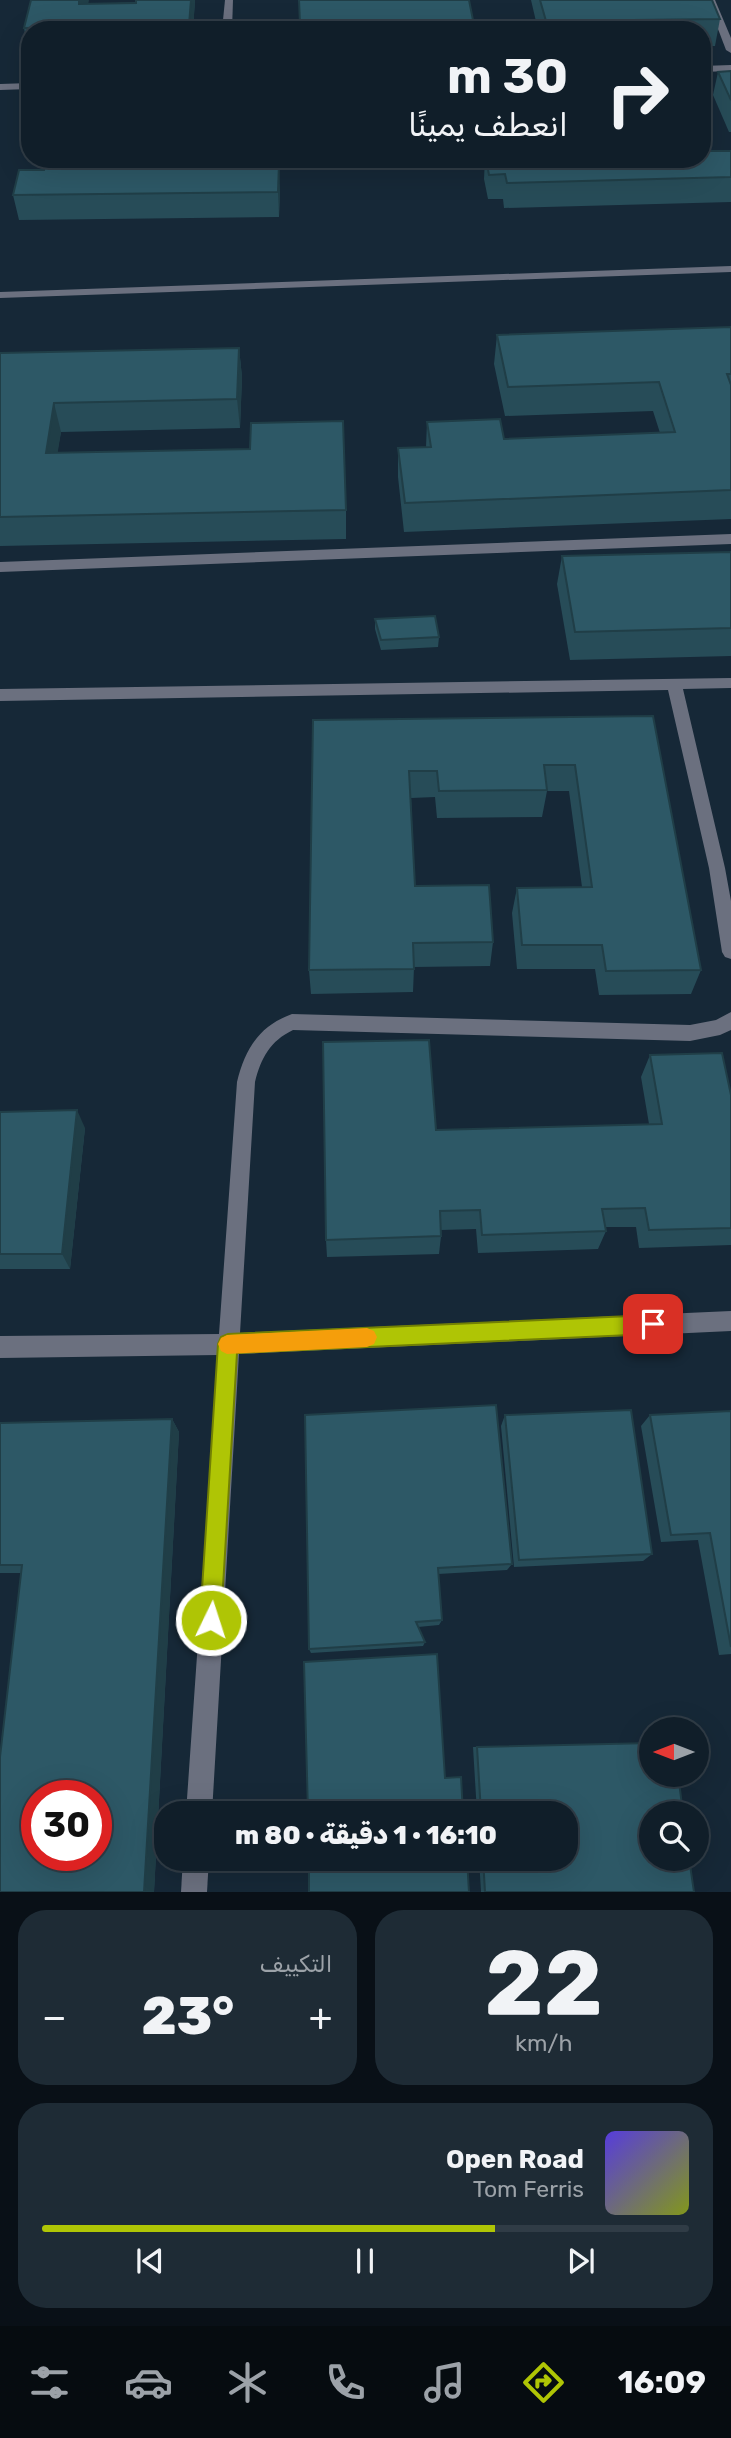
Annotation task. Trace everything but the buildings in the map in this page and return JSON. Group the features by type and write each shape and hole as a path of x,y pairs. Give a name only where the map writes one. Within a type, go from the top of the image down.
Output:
{"street":[{"path":"228,21 229,0"},
{"path":"711,0 731,50"},
{"path":"711,69 731,68"},
{"path":"0,87 21,86"},
{"path":"0,295 731,269"},
{"path":"0,567 731,539"},
{"path":"0,695 731,683"},
{"path":"674,684 717,868 731,952"},
{"path":"200,1801 228,1344 246,1082 250,1062 273,1029 292,1022 690,1032 720,1027 731,1020"},
{"path":"0,1347 228,1344 731,1321"},
{"path":"194,1892 195,1871"}],"slow traffic":[{"path":"227,1344 367,1337"}],"route":[{"path":"211,1620 228,1344 653,1324"}]}
